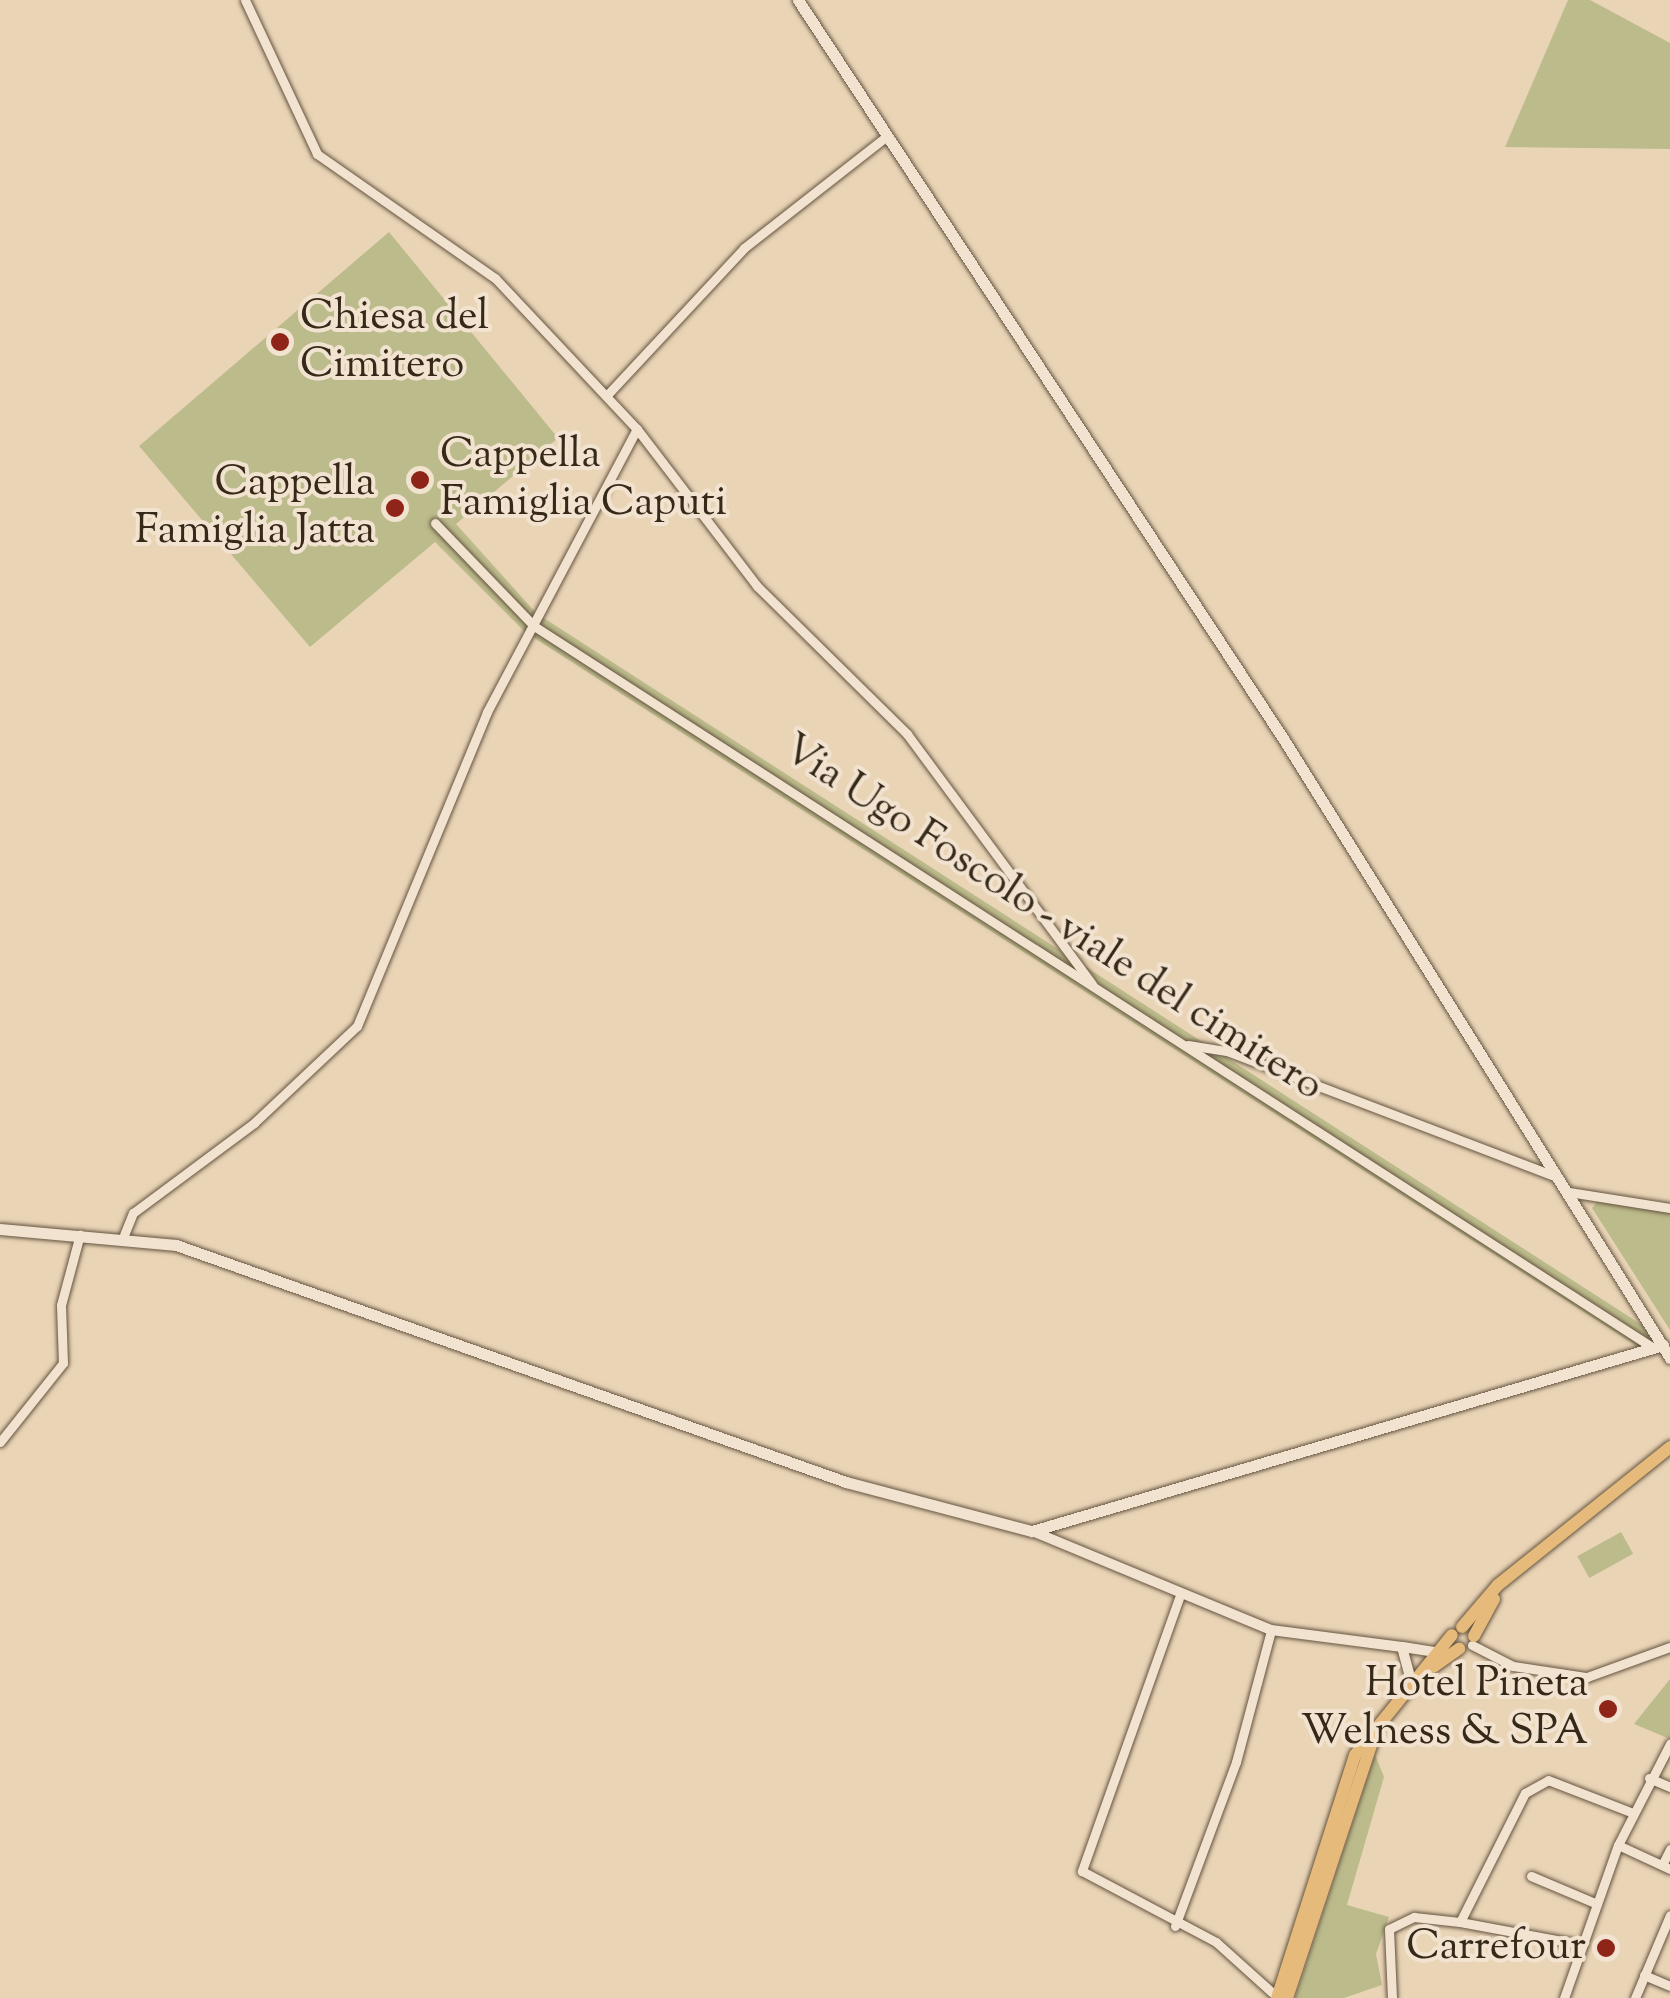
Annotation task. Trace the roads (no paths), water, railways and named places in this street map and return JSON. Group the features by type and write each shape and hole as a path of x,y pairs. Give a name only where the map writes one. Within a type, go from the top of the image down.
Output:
{"main road":[{"path":"0,1229 124,1236 194,1251 846,1482 1032,1531 1664,1350 1570,1192 798,0"},
{"path":"1277,1998 1355,1755 1436,1652 1464,1639 1498,1585 1670,1447"},
{"path":"1288,1998 1367,1752 1420,1681 1464,1639 1504,1588 1670,1457"}],"street":[{"path":"244,0 317,154 495,278 608,394 757,586 907,734 1092,984"},
{"path":"608,394 744,248 888,136"},
{"path":"124,1236 134,1213 254,1124 357,1026 487,712 638,429"},
{"name":"Via Ugo Foscolo - viale del cimitero","path":"434,523 534,626 1664,1350"},
{"path":"1184,1044 1227,1051 1561,1179"},
{"path":"1570,1192 1670,1208"},
{"path":"0,1442 63,1363 61,1305 80,1234"},
{"path":"1032,1531 1179,1598 1271,1630 1436,1652"},
{"path":"1179,1598 1082,1872 1175,1926 1216,1942 1277,1998"},
{"path":"1175,1926 1236,1762 1271,1630"},
{"path":"1464,1639 1513,1666 1588,1677 1670,1646"},
{"path":"1402,1646 1411,1680"},
{"path":"1564,1998 1579,1944 1618,1845 1668,1743"},
{"path":"1649,1778 1670,1787"},
{"path":"1460,1922 1518,1802 1536,1785 1558,1782 1633,1813"},
{"path":"1618,1845 1666,1867 1670,1850"},
{"path":"1530,1876 1595,1903"},
{"path":"1635,1998 1670,1914"},
{"path":"1392,1998 1384,1945 1396,1920 1460,1922 1579,1944"},
{"path":"1644,1974 1670,1986"}],"place":[{"name":"Chiesa del Cimitero","path":"280,342"},
{"name":"Cappella Famiglia Caputi","path":"420,480"},
{"name":"Cappella Famiglia Jatta","path":"395,508"},
{"name":"Hotel Pineta Welness & SPA","path":"1608,1709"},
{"name":"Carrefour","path":"1606,1948"}]}
